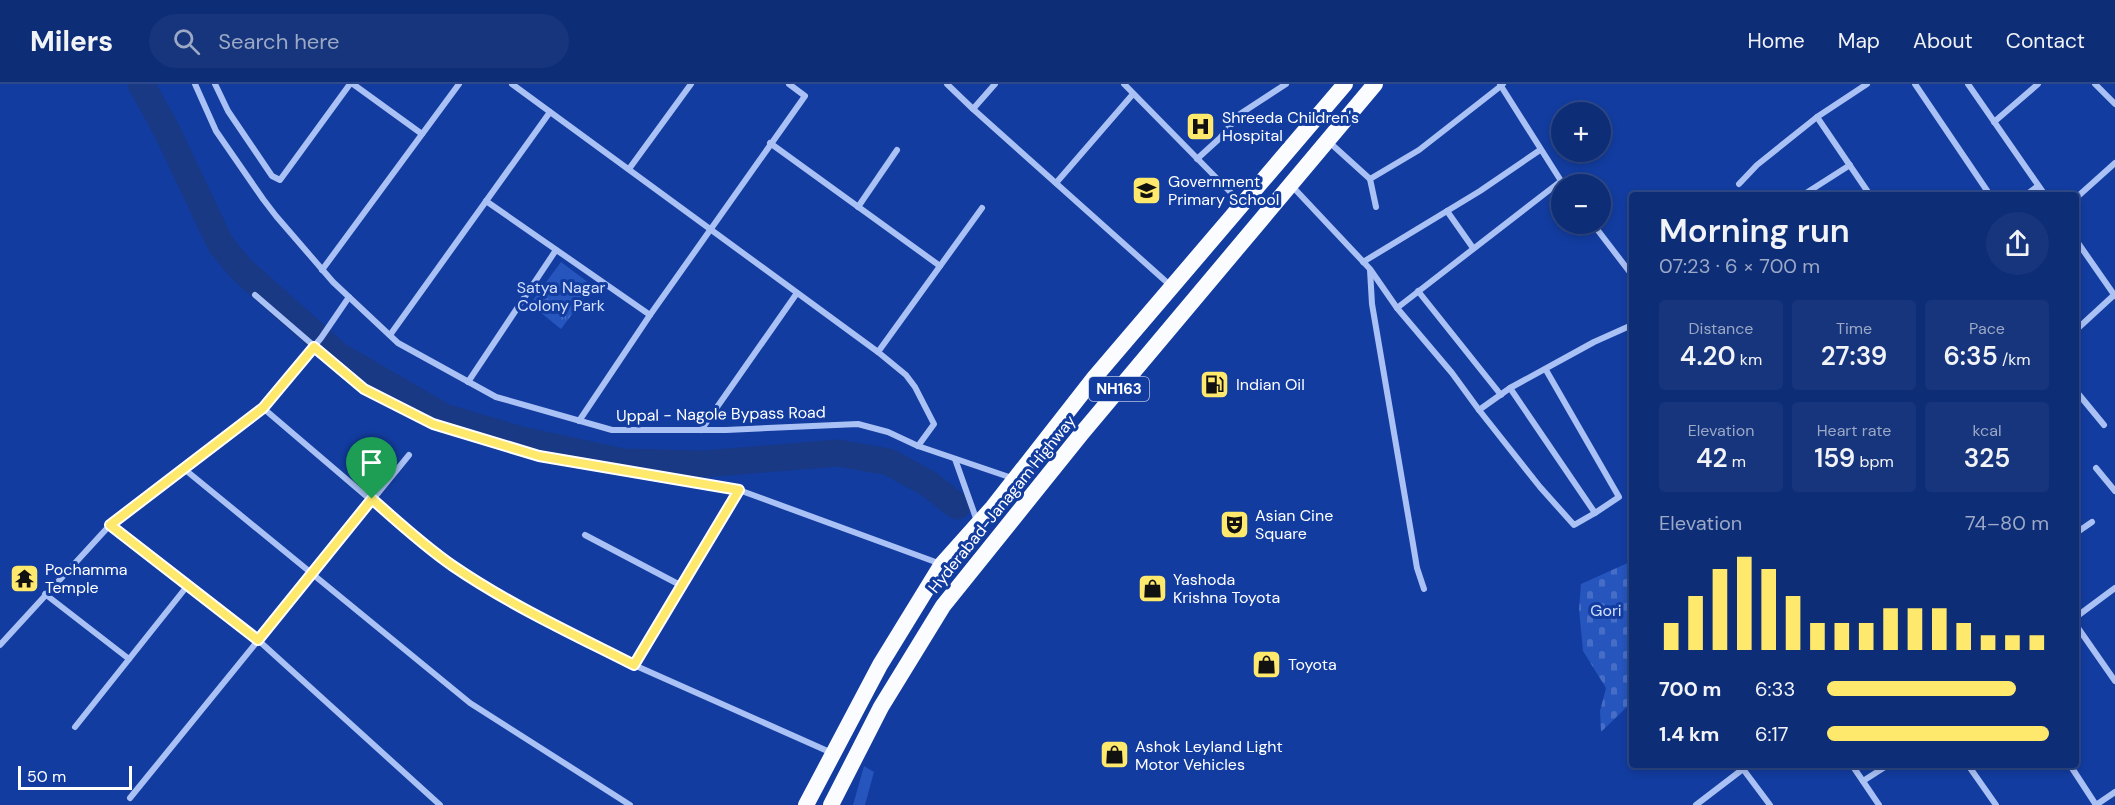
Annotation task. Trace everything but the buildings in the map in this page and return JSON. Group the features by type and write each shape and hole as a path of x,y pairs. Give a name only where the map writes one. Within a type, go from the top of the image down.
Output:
{"highway":[{"name":"Hyderabad-Janagam Highway","path":"806,805 880,665 942,564 978,524 1094,378 1171,286 1345,84"},
{"name":"Hyderabad-Janagam Highway","path":"831,805 881,707 943,606 1082,433 1375,84"}],"street":[{"name":"Uppal - Nagole Bypass Road","path":"195,84 216,131 276,216 322,270 398,343 496,397 612,430 701,430 858,424 888,432 918,446 1015,479"},
{"path":"215,84 228,111 272,176 280,180 351,84 422,134"},
{"path":"322,270 459,84"},
{"path":"512,84 711,228 906,375 915,387 934,424 918,446"},
{"path":"629,169 691,84"},
{"path":"579,421 650,315 805,96 789,84"},
{"path":"948,84 1171,286"},
{"path":"973,109 995,84"},
{"path":"1124,84 1197,159 1206,173 1241,204"},
{"path":"1197,159 1220,138 1240,114 1286,84"},
{"path":"1739,184 1757,165 1817,117 1867,84"},
{"path":"1915,84 1988,192"},
{"path":"1968,84 2043,192"},
{"path":"1994,122 2038,84"},
{"path":"2095,84 2115,104"},
{"path":"1370,179 1419,150 1501,85 1556,174"},
{"path":"1056,183 1133,94"},
{"path":"390,335 550,111"},
{"path":"1817,117 1868,192"},
{"path":"1327,141 1370,179 1376,207"},
{"path":"770,144 940,266"},
{"path":"858,207 897,150"},
{"path":"1363,262 1480,191 1540,150"},
{"path":"2079,195 2115,163"},
{"path":"1808,192 1850,165"},
{"path":"1291,184 1370,269 1397,308 1452,373 1540,488 1574,525 1619,497 1546,370"},
{"path":"2030,192 2038,186"},
{"path":"1397,308 1473,248 1551,191"},
{"path":"486,201 650,315"},
{"path":"878,352 982,208"},
{"path":"1447,211 1473,248"},
{"path":"1601,234 1629,271"},
{"path":"1127,247 1134,240"},
{"path":"2079,244 2115,296 2079,327"},
{"path":"468,382 556,250"},
{"path":"1370,269 1372,304 1417,568 1424,589"},
{"path":"1418,291 1501,395"},
{"path":"701,430 797,293"},
{"path":"255,295 364,389 433,424 539,456 739,490 942,564"},
{"path":"0,645 110,525 263,408 315,346 349,297"},
{"path":"1479,410 1510,388 1594,342 1629,326"},
{"path":"1510,388 1595,513"},
{"path":"2079,395 2104,425"},
{"path":"263,408 413,536 454,566 540,617 634,665 832,754"},
{"path":"130,798 409,455"},
{"path":"955,459 978,524"},
{"path":"183,468 470,703 630,805"},
{"path":"2096,468 2115,491"},
{"path":"634,665 739,490"},
{"path":"2079,531 2092,522"},
{"path":"110,525 258,640 436,804"},
{"path":"585,535 682,586"},
{"path":"75,727 188,585"},
{"path":"2079,614 2115,588"},
{"path":"45,594 129,659"},
{"path":"2079,629 2115,681"},
{"path":"1696,805 1745,768"},
{"path":"1747,768 1770,805"},
{"path":"1854,768 1879,805"},
{"path":"1863,781 1882,768"},
{"path":"1970,768 1996,805"},
{"path":"2072,768 2096,805 2115,792"}],"green space":[{"name":"Satya Nagar Colony Park","path":"561,262 593,286 561,329 530,304"},
{"name":"Gori","path":"1629,562 1629,705 1601,732 1600,711 1606,688 1583,651 1579,609 1581,584"},
{"path":"864,766 874,772 865,805 853,805"}],"waterway":[{"path":"141,84 166,129 221,245 242,270 339,356 444,417 521,440 623,462 703,464 838,453 889,462 929,484 957,506"}],"place":[{"name":"Shreeda Children's Hospital","path":"1201,126"},
{"name":"Government Primary School","path":"1147,190"},
{"name":"Indian Oil","path":"1215,384"},
{"name":"Asian Cine Square","path":"1234,524"},
{"name":"Pochamma Temple","path":"24,578"},
{"name":"Yashoda Krishna Toyota","path":"1152,588"},
{"name":"Toyota","path":"1267,664"},
{"name":"Ashok Leyland Light Motor Vehicles","path":"1114,755"}],"route":[{"path":"314,347 364,389 433,424 539,456 739,490 634,665 540,617 454,566 413,536 372,499 258,640 110,525 263,408 314,347"}]}
